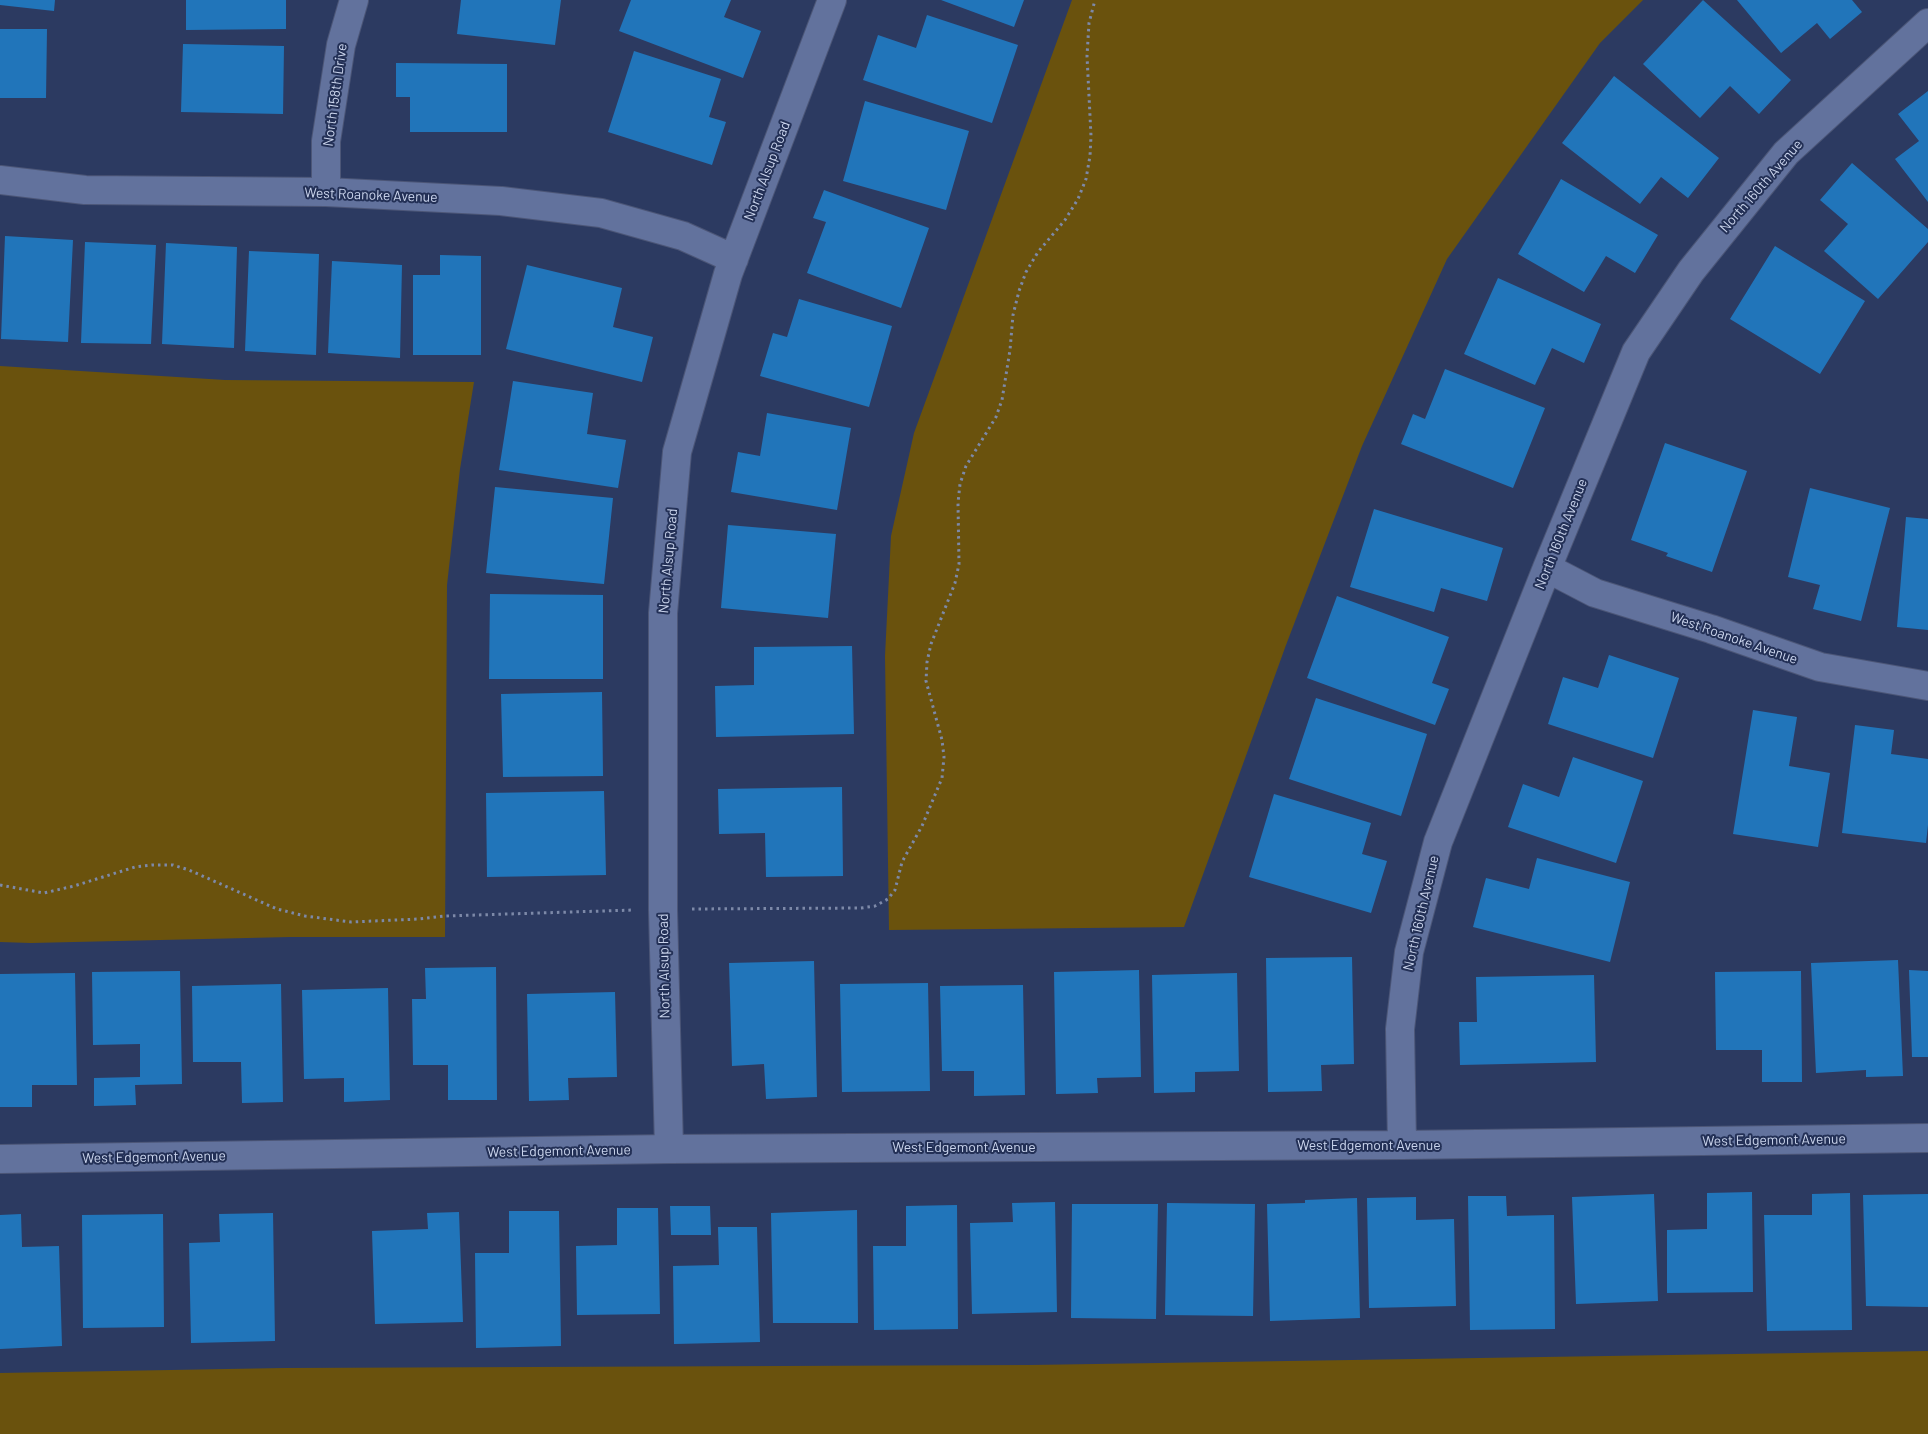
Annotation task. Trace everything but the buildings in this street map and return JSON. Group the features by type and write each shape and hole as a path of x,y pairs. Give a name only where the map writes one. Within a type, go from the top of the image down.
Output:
{"street":[{"name":"North 158th Drive","path":"326,192 326,141 341,45 354,0"},
{"name":"North Alsup Road","path":"669,1149 663,910 663,612 677,452 734,259 832,0"},
{"name":"North 160th Avenue","path":"1402,1145 1400,1029 1409,952 1438,842 1547,568 1636,352 1691,271 1786,153 1928,23"},
{"name":"West Roanoke Avenue","path":"0,180 85,190 326,192 500,201 601,213 684,236 734,259"},
{"name":"West Roanoke Avenue","path":"1547,568 1595,593 1711,629 1820,667 1928,686"},
{"name":"West Edgemont Avenue","path":"0,1159 669,1149 1402,1145 1928,1138"}],"path":[{"path":"0,885 44,893 74,886 135,866 173,865 190,870 277,909 305,916 351,922 445,916 663,910 861,908 875,906 888,899 894,890 902,862 922,826 942,778 944,757 942,740 926,681 931,644 955,584 957,574 960,484 966,466 996,417 1002,400 1018,291 1026,272 1038,252 1065,220 1078,200 1086,179 1091,136 1087,56 1089,23 1095,0"}],"shaded area":[{"path":"1072,0 1643,0 1600,43 1447,259 1362,446 1286,645 1184,927 889,930 885,656 891,536 914,433"},
{"path":"0,366 225,380 474,382 460,469 447,585 445,937 290,937 31,943 0,942"},
{"path":"1928,1351 1928,1434 0,1434 0,1373 284,1368 1031,1365"}]}
